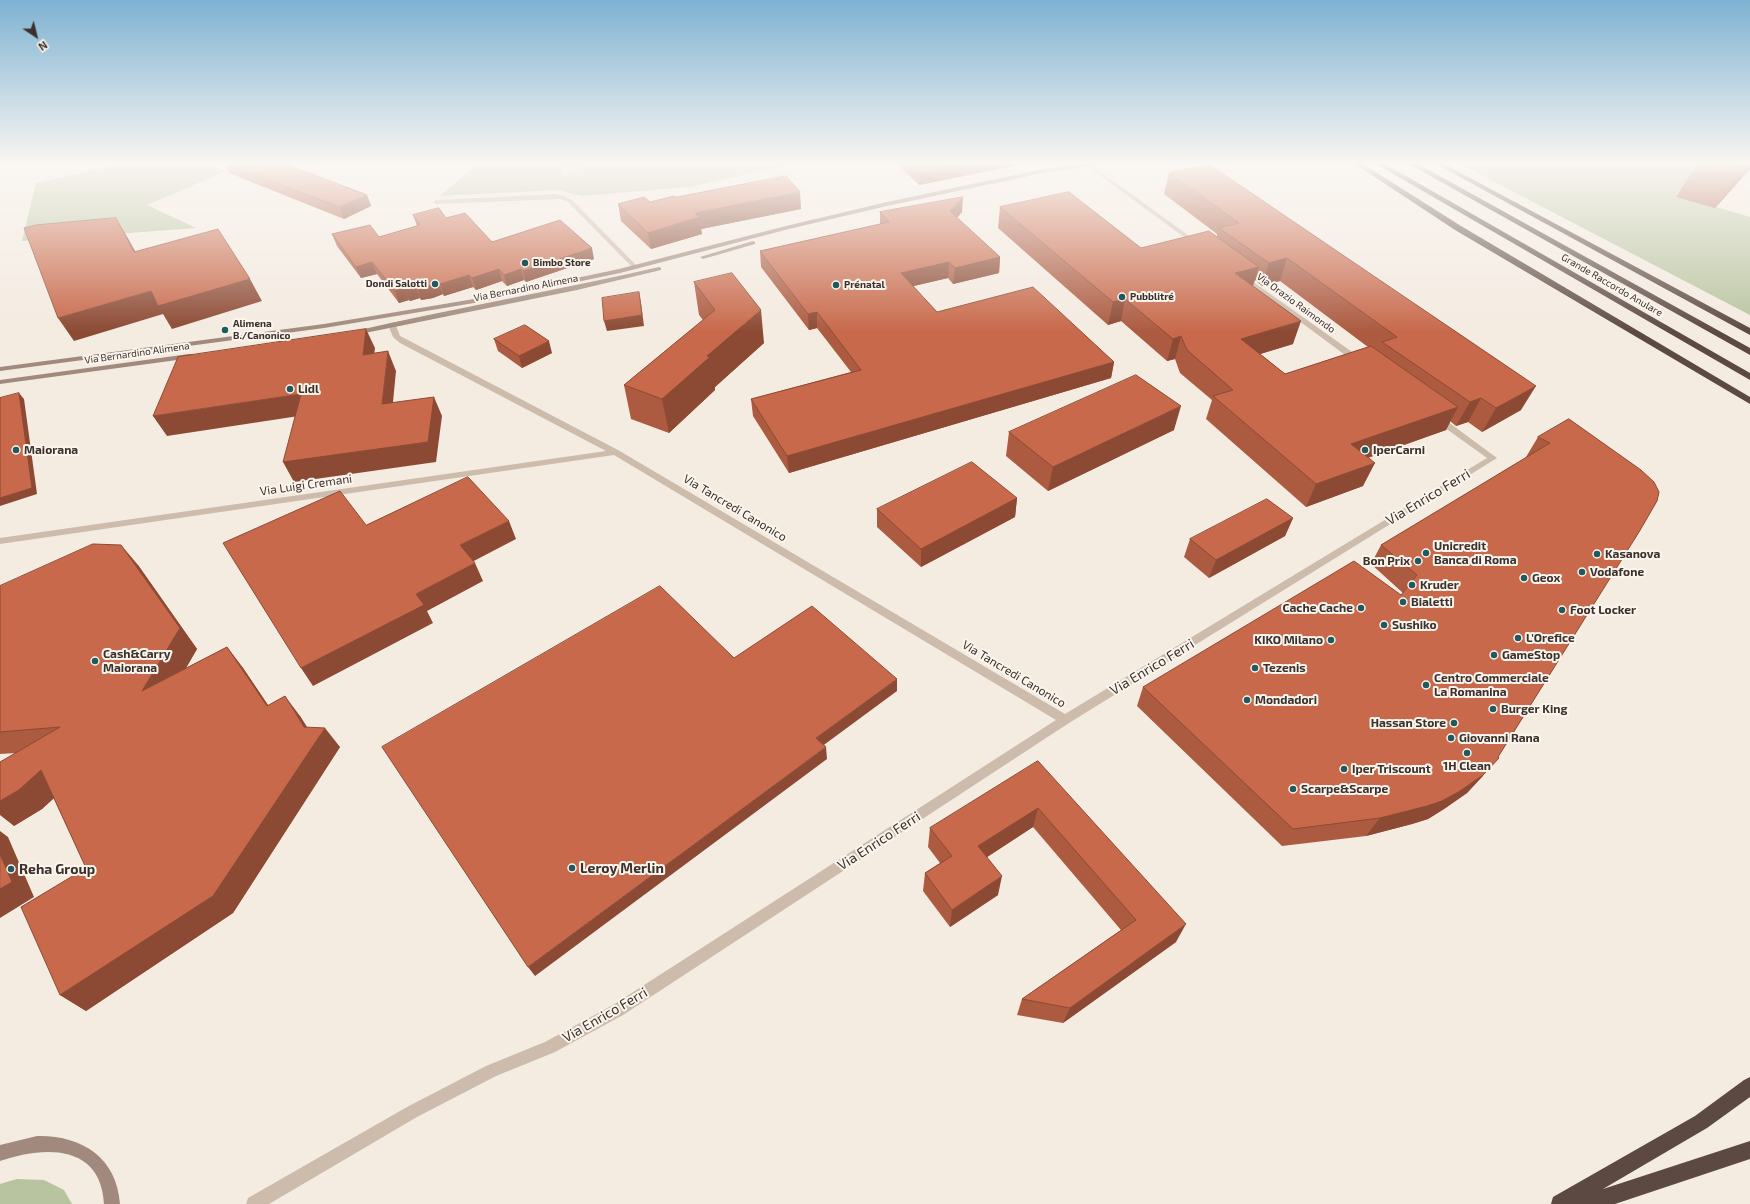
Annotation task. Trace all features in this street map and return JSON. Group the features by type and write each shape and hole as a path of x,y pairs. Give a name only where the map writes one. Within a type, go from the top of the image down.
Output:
{"highway":[{"path":"1446,220 1750,401"},
{"name":"Grande Raccordo Anulare","path":"1478,220 1750,377"},
{"name":"Grande Raccordo Anulare","path":"1514,220 1750,352"},
{"path":"1543,220 1750,332"},
{"path":"1560,1204 1696,1126 1750,1086"},
{"path":"1587,1204 1750,1150"}],"street":[{"path":"590,220 636,268"},
{"name":"Via Bernardino Alimena","path":"0,369 354,321 493,298 636,268 816,220"},
{"name":"Via Bernardino Alimena","path":"345,335 596,284 844,220"},
{"path":"1165,220 1206,250"},
{"name":"Via Orazio Raimondo","path":"1238,273 1365,366"},
{"name":"Via Tancredi Canonico","path":"392,325 396,335 403,341 615,452 1065,720"},
{"name":"Via Bernardino Alimena","path":"0,382 198,355"},
{"name":"Via Enrico Ferri","path":"254,1204 412,1112 491,1072 550,1047 618,1010 1065,720 1492,458 1429,412"},
{"name":"Via Luigi Cremani","path":"0,541 615,452"},
{"path":"0,1153 15,1147 41,1143 65,1144 85,1152 102,1170 112,1201"}],"green space":[{"path":"27,220 179,220 196,228 22,241"},
{"path":"1568,220 1750,220 1750,315"},
{"path":"17,1179 44,1180 64,1190 72,1204 0,1204 0,1184"}],"building":[{"path":"91,220 117,220 134,252 218,229 250,279 158,306 151,291 58,318 24,228 36,225"},
{"path":"417,220 472,220 492,242 560,220 592,248 523,271 521,269 504,275 499,269 472,278 469,275 440,284 438,283 417,288 415,286 405,290 404,288 395,291 372,262 356,267 332,234 370,225 379,237 420,225"},
{"path":"635,220 689,220 648,233"},
{"path":"887,220 960,220 1000,257 955,268 949,262 901,273 937,312 1033,287 1114,362 787,456 751,399 861,370 817,312 808,314 760,251 889,222"},
{"path":"1016,220 1105,220 1141,248 1209,231 1259,267 1235,273 1301,321 1241,339 1285,374 1371,346 1458,407 1351,444 1375,463 1316,484 1213,396 1233,390 1187,350 1181,336 1173,339 1125,299 1113,302"},
{"path":"1235,220 1291,220 1536,386 1496,408 1481,398 1470,402 1382,342 1397,337 1287,258 1269,263 1219,228 1239,223"},
{"path":"732,273 761,310 707,356 710,357 662,399 624,385 715,310 694,282"},
{"path":"639,292 642,315 604,321 602,298"},
{"path":"525,325 549,341 519,356 494,339"},
{"path":"366,329 363,355 388,351 382,404 434,397 428,442 283,462 301,394 153,416 178,357"},
{"path":"1136,375 1181,406 1053,467 1009,432"},
{"name":"Maiorana","path":"19,393 32,488 0,498 0,398"},
{"path":"1569,419 1641,470 1654,482 1659,492 1657,501 1498,757 1499,758 1483,775 1460,791 1442,801 1380,818 1293,829 1143,687 1354,561 1401,595 1417,575 1381,545 1550,443 1538,437"},
{"path":"972,462 1017,498 921,549 877,509"},
{"path":"468,477 509,521 460,545 475,563 416,594 424,605 301,668 223,543 340,491 366,525"},
{"path":"1267,499 1293,518 1216,560 1190,539"},
{"path":"93,544 121,545 180,628 142,691 227,647 267,706 285,696 304,727 325,728 213,896 60,995 21,907 86,868 41,770 19,790 0,801 0,762 60,727 0,732 0,586"},
{"name":"Leroy Merlin","path":"660,586 734,658 812,606 897,679 816,738 826,747 528,967 382,747"},
{"path":"1038,761 1186,924 1070,1008 1022,999 1136,920 1038,808 978,846 1002,876 952,910 925,873 952,856 930,828"},
{"path":"0,854 12,882 0,889"}],"place":[{"name":"Bimbo Store","path":"525,263"},
{"name":"Dondi Salotti","path":"435,284"},
{"name":"Prénatal","path":"836,285"},
{"name":"Pubblitré","path":"1122,297"},
{"name":"Alimena B./Canonico","path":"225,330"},
{"name":"Lidl","path":"290,389"},
{"name":"Maiorana","path":"16,450"},
{"name":"IperCarni","path":"1365,450"},
{"name":"Unicredit Banca di Roma","path":"1426,553"},
{"name":"Kasanova","path":"1597,554"},
{"name":"Bon Prix","path":"1418,561"},
{"name":"Vodafone","path":"1582,572"},
{"name":"Geox","path":"1524,578"},
{"name":"Kruder","path":"1412,585"},
{"name":"Bialetti","path":"1403,602"},
{"name":"Cache Cache","path":"1361,608"},
{"name":"Foot Locker","path":"1562,610"},
{"name":"Sushiko","path":"1384,625"},
{"name":"L'Orefice","path":"1518,638"},
{"name":"KIKO Milano","path":"1331,640"},
{"name":"GameStop","path":"1494,655"},
{"name":"Cash&Carry Maiorana","path":"95,661"},
{"name":"Tezenis","path":"1255,668"},
{"name":"Centro Commerciale La Romanina","path":"1426,685"},
{"name":"Mondadori","path":"1247,700"},
{"name":"Burger King","path":"1493,709"},
{"name":"Hassan Store","path":"1454,723"},
{"name":"Giovanni Rana","path":"1451,738"},
{"name":"1H Clean","path":"1467,753"},
{"name":"Iper Triscount","path":"1344,769"},
{"name":"Scarpe&Scarpe","path":"1293,789"},
{"name":"Leroy Merlin","path":"572,868"},
{"name":"Reha Group","path":"11,869"}]}
